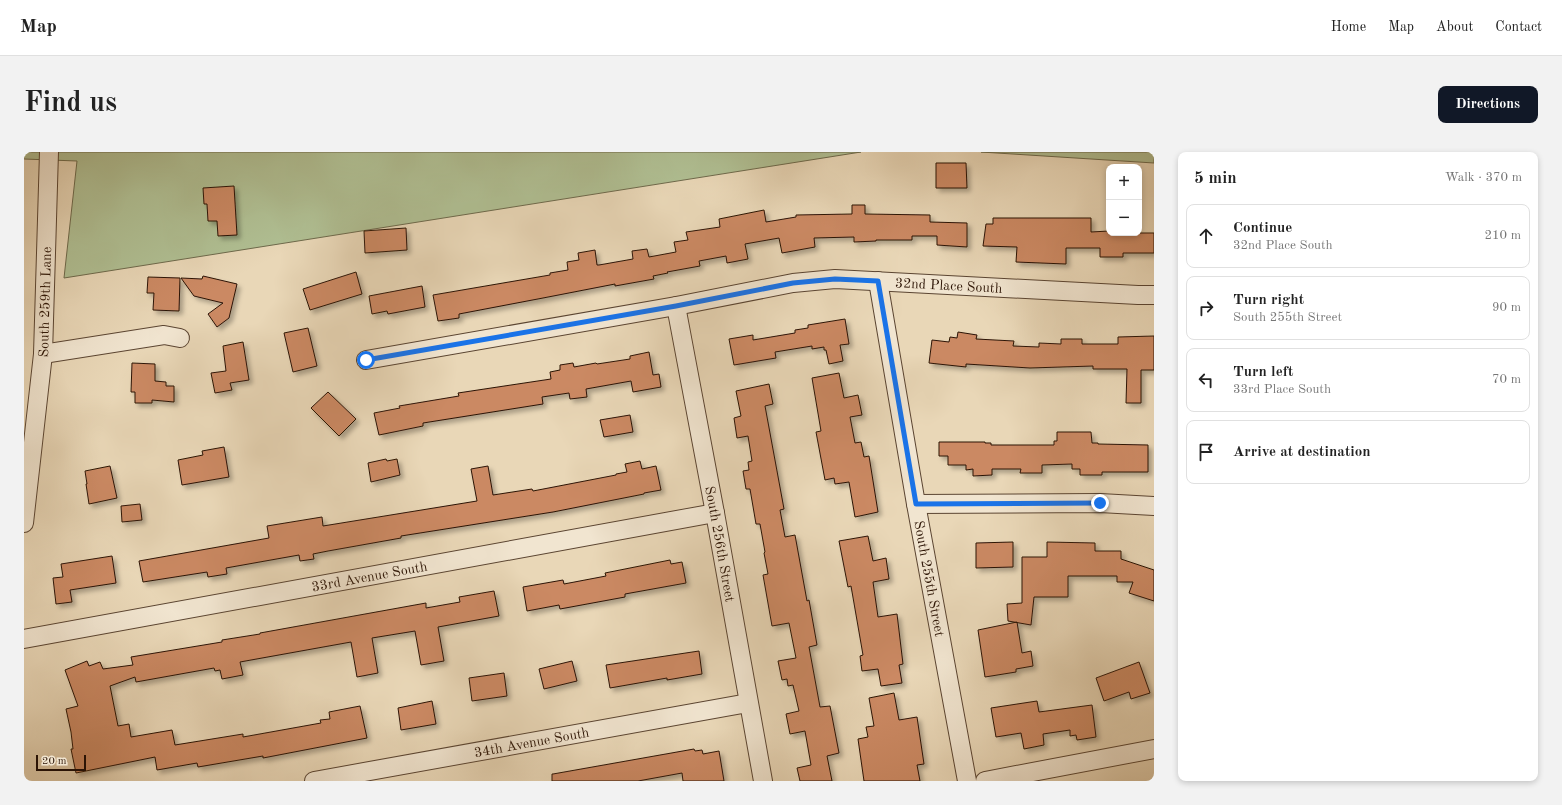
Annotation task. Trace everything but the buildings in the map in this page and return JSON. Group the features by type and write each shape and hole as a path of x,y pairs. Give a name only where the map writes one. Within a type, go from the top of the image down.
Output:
{"street":[{"name":"South 259th Lane","path":"24,523 43,354 49,152"},
{"name":"32nd Place South","path":"366,360 676,306 793,283 835,279 1154,295"},
{"name":"South 255th Street","path":"878,281 916,504 967,781"},
{"name":"South 256th Street","path":"676,306 763,781"},
{"path":"43,354 164,335 180,338"},
{"path":"916,504 1100,503 1154,506"},
{"name":"33rd Avenue South","path":"24,639 715,513"},
{"name":"34th Avenue South","path":"314,781 748,703"},
{"path":"985,781 1154,748"}],"green space":[{"path":"24,152 861,152 64,278 77,161 24,159"},
{"path":"981,152 1154,152 1154,163"}],"route":[{"path":"366,360 676,306 793,283 835,279 878,281 916,504 1100,503"}]}
